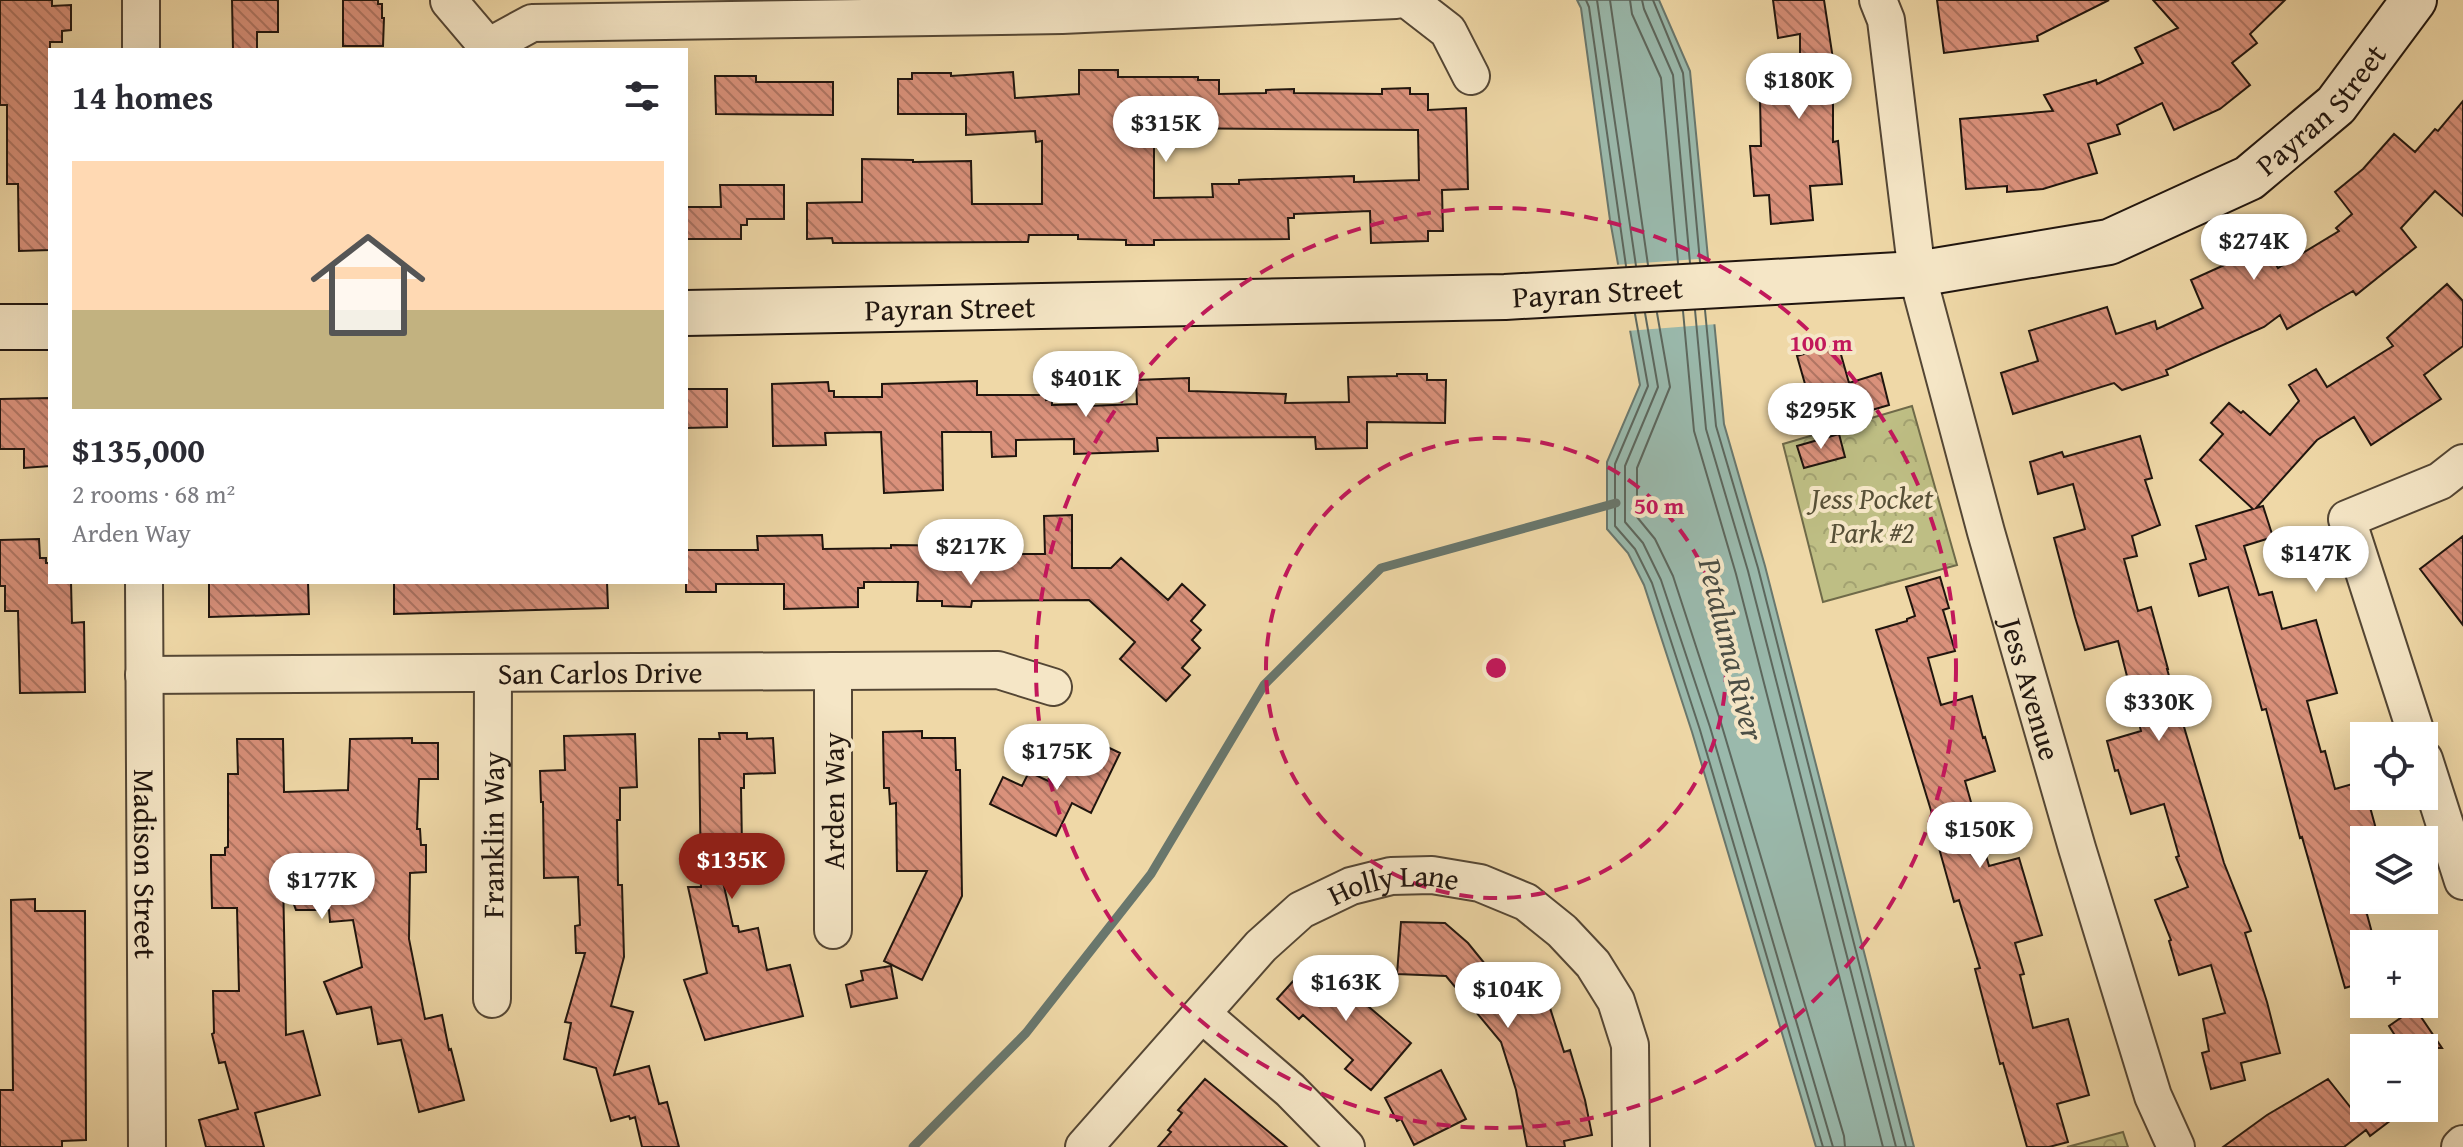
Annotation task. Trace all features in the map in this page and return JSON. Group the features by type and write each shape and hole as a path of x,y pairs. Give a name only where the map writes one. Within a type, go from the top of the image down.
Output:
{"main road":[{"name":"Payran Street","path":"688,313 1505,297 1917,274 2109,242 2249,178 2336,105 2414,0"},
{"path":"0,327 48,327"}],"street":[{"path":"141,0 141,48"},
{"path":"490,48 532,23 1396,0"},
{"path":"1408,0 1448,31 1471,76"},
{"name":"Jess Avenue","path":"1878,0 1886,20 1917,274 1986,532 2077,848 2153,1096 2176,1147"},
{"path":"449,1 487,48"},
{"path":"2412,722 2347,519 2440,481 2463,463"},
{"name":"Madison Street","path":"144,584 147,1147"},
{"name":"San Carlos Drive","path":"144,675 998,670 1053,687"},
{"name":"Arden Way","path":"833,671 833,930"},
{"name":"Franklin Way","path":"492,999 493,673"},
{"path":"2438,803 2463,881"},
{"name":"Holly Lane","path":"1084,1147 1261,946 1301,910 1351,886 1391,876 1432,875 1480,883 1526,902 1562,931 1593,964 1616,1001 1630,1045 1631,1147"},
{"path":"1202,1014 1290,1090 1346,1147"}],"green space":[{"name":"Jess Pocket Park #2","path":"1912,406 1957,565 1823,602 1783,444"},
{"path":"2123,1132 2128,1147 2067,1147"}],"water":[{"name":"Petaluma River","path":"1577,0 1659,0 1690,71 1724,424 1765,566 1914,1147 1816,1147 1692,732 1644,585 1628,553 1607,529 1607,462 1640,385 1610,220 1581,8"}],"pier":[{"path":"1712,258 1718,324 1626,331 1614,265"}],"building":[{"path":"0,0 52,0 52,6 71,5 71,30 62,31 62,42 50,42 48,48 48,250 19,251 18,184 7,184 7,105 0,105"},
{"path":"232,0 278,0 278,32 257,32 257,48 233,48"},
{"path":"343,0 378,0 378,4 382,4 383,46 343,46"},
{"path":"1773,0 1824,0 1833,59 1833,142 1838,141 1842,184 1810,186 1813,220 1771,224 1769,195 1754,196 1750,146 1761,146 1760,98 1791,98 1791,93 1800,93 1800,34 1778,38"},
{"path":"1937,0 2109,0 2037,36 2038,41 1944,53"},
{"path":"2153,0 2285,0 2250,34 2257,43 2232,63 2250,85 2220,109 2174,130 2162,103 2117,125 2120,134 2088,144 2097,173 2043,189 2007,192 2007,186 1966,189 1960,119 2053,111 2044,95 2096,80 2097,84 2143,63 2135,48 2178,28"},
{"path":"1079,70 1118,70 1118,77 1219,80 1219,94 1294,89 1294,93 1382,94 1382,89 1410,88 1410,94 1428,94 1428,110 1466,108 1468,189 1442,190 1443,231 1428,231 1428,241 1371,243 1370,211 1294,214 1294,218 1288,218 1289,239 1154,240 1154,245 1126,245 1126,240 1078,239 1078,235 1029,235 1028,242 833,243 832,238 807,239 807,203 862,202 862,159 971,161 972,204 1042,204 1042,141 1036,142 1035,131 966,135 966,114 898,114 898,79 912,79 912,73 951,73 951,76 1013,72 1015,98 1079,94","holes":["1154,128 1418,130 1419,180 1354,182 1354,176 1239,180 1239,184 1212,184 1213,197 1154,198"]},
{"path":"715,76 756,76 756,82 833,82 833,115 716,114"},
{"path":"2463,101 2463,216 2435,191 2401,228 2416,247 2356,295 2353,291 2287,329 2280,315 2264,327 2166,370 2168,375 2122,390 2114,383 2013,414 2001,373 2038,361 2029,331 2107,307 2116,334 2155,321 2157,329 2203,308 2191,280 2231,262 2229,259 2262,240 2278,268 2339,231 2336,228 2352,214 2335,192 2363,169 2394,134 2415,152"},
{"path":"720,185 784,185 784,219 747,219 747,225 741,225 741,239 688,239 688,207 721,207"},
{"path":"2447,284 2463,301 2463,346 2424,375 2441,399 2371,445 2354,417 2317,440 2256,508 2263,506 2273,537 2244,546 2259,595 2272,592 2282,629 2316,620 2337,693 2307,701 2321,752 2325,751 2335,789 2350,785 2350,810 2371,810 2375,826 2350,826 2350,914 2367,914 2371,930 2350,930 2350,986 2345,988 2228,587 2199,596 2190,564 2206,559 2196,526 2253,509 2200,460 2223,434 2211,423 2229,403 2270,435 2299,401 2289,385 2316,369 2327,387 2393,346 2387,338"},
{"path":"1838,344 1849,383 1881,373 1889,405 1817,426 1797,356"},
{"path":"1427,374 1427,380 1446,380 1445,423 1367,422 1367,448 1316,449 1315,437 1157,438 1158,451 1074,454 1074,439 1016,440 1016,456 992,457 991,432 942,432 943,490 884,493 881,432 825,433 826,445 773,446 772,384 828,382 829,391 834,391 834,397 882,397 882,384 977,381 977,395 1045,395 1046,400 1052,399 1052,405 1088,406 1137,404 1136,380 1189,378 1189,391 1286,394 1285,403 1349,402 1348,377"},
{"path":"688,389 727,389 727,427 688,428"},
{"path":"48,398 48,466 24,468 24,449 0,449 0,399"},
{"path":"1839,434 1845,457 1804,468 1797,446"},
{"path":"2140,436 2152,478 2145,480 2160,525 2132,536 2137,556 2124,559 2138,611 2151,607 2224,863 2251,931 2245,933 2280,1053 2241,1063 2245,1080 2211,1089 2202,1053 2209,1051 2203,1019 2225,1013 2211,965 2179,975 2171,940 2155,900 2188,887 2176,857 2179,856 2164,804 2131,814 2118,770 2115,771 2107,741 2141,731 2118,641 2085,650 2075,617 2054,538 2085,529 2073,484 2038,494 2030,462 2062,452 2064,457"},
{"path":"1072,515 1072,568 1111,568 1121,558 1168,600 1182,584 1205,605 1191,621 1201,630 1192,640 1200,648 1182,668 1190,675 1166,701 1120,659 1135,642 1089,600 972,601 971,607 942,606 942,601 917,601 918,582 864,582 864,588 858,588 858,607 784,609 784,584 716,584 716,592 686,592 688,550 758,550 757,536 822,535 823,549 891,548 891,545 990,546 990,554 1045,554 1044,516"},
{"path":"2463,536 2463,625 2420,569"},
{"path":"39,539 40,558 46,558 48,563 48,584 71,584 72,623 84,622 85,692 20,693 18,611 5,611 5,586 0,586 0,540"},
{"path":"1940,577 1949,608 1943,610 1955,651 1928,658 1941,705 1972,696 1995,771 1965,781 1989,866 2019,858 2042,935 2015,943 2033,1028 2068,1019 2089,1095 2057,1104 2068,1142 2049,1147 2027,1147 2003,1063 2000,1064 1975,969 1980,968 1959,900 1954,902 1937,841 1940,840 1876,630 1915,616 1906,587"},
{"path":"209,584 308,584 309,614 209,617"},
{"path":"394,584 607,584 608,608 394,614"},
{"path":"922,731 922,738 955,738 956,770 960,770 962,896 922,980 884,961 927,871 897,871 896,803 890,804 889,788 884,788 883,732"},
{"path":"719,733 747,733 747,739 773,738 775,773 744,774 744,788 741,788 742,846 749,846 748,873 721,873 733,926 738,926 739,932 758,928 767,970 790,965 803,1016 705,1040 684,980 707,973 688,887 701,887 699,739 720,739"},
{"path":"635,734 637,787 620,788 620,820 617,820 624,957 611,1006 633,1012 614,1075 649,1066 659,1104 667,1102 679,1147 642,1147 635,1117 611,1121 596,1068 564,1059 571,1023 565,1022 585,953 576,953 575,926 580,925 578,877 544,878 540,771 565,770 564,736"},
{"path":"412,738 412,743 438,743 438,779 419,779 417,829 420,829 421,845 426,845 426,872 410,873 409,939 425,1019 442,1015 464,1100 419,1112 401,1040 378,1044 371,1007 337,1014 324,982 362,967 353,920 330,922 329,910 296,910 283,875 286,1035 303,1031 320,1095 255,1113 264,1147 206,1147 199,1120 238,1109 225,1062 219,1063 212,1034 213,991 239,991 237,908 212,908 211,867 211,855 225,855 225,848 228,847 228,774 238,774 237,739 283,739 284,792 348,790 350,739"},
{"path":"1099,743 1120,753 1091,813 1072,803 1056,836 990,804 1003,777 1022,786 1029,772 1059,786 1070,762 1086,769"},
{"path":"35,899 35,911 85,911 86,1140 62,1141 62,1147 0,1147 0,1090 13,1090 11,900"},
{"path":"1401,922 1445,923 1468,943 1502,985 1524,966 1544,989 1564,1052 1570,1050 1592,1135 1564,1141 1565,1147 1527,1147 1516,1090 1501,1042 1446,976 1397,974"},
{"path":"1313,959 1411,1043 1371,1090 1345,1069 1353,1060 1303,1015 1299,1019 1277,999"},
{"path":"891,966 897,998 851,1007 846,985 863,980 861,971"},
{"path":"2400,1018 2422,1018 2433,1034 2394,1034 2389,1026"},
{"path":"1441,1070 1466,1119 1414,1145 1401,1119 1397,1121 1385,1098"},
{"path":"1205,1079 1287,1147 1158,1147 1182,1113 1178,1110"},
{"path":"2328,1079 2350,1107 2350,1122 2388,1122 2370,1136 2366,1130 2344,1147 2223,1147 2267,1115"}],"waterway":[{"path":"913,1147 1026,1033 1151,874 1264,685 1381,568 1616,503"}]}
